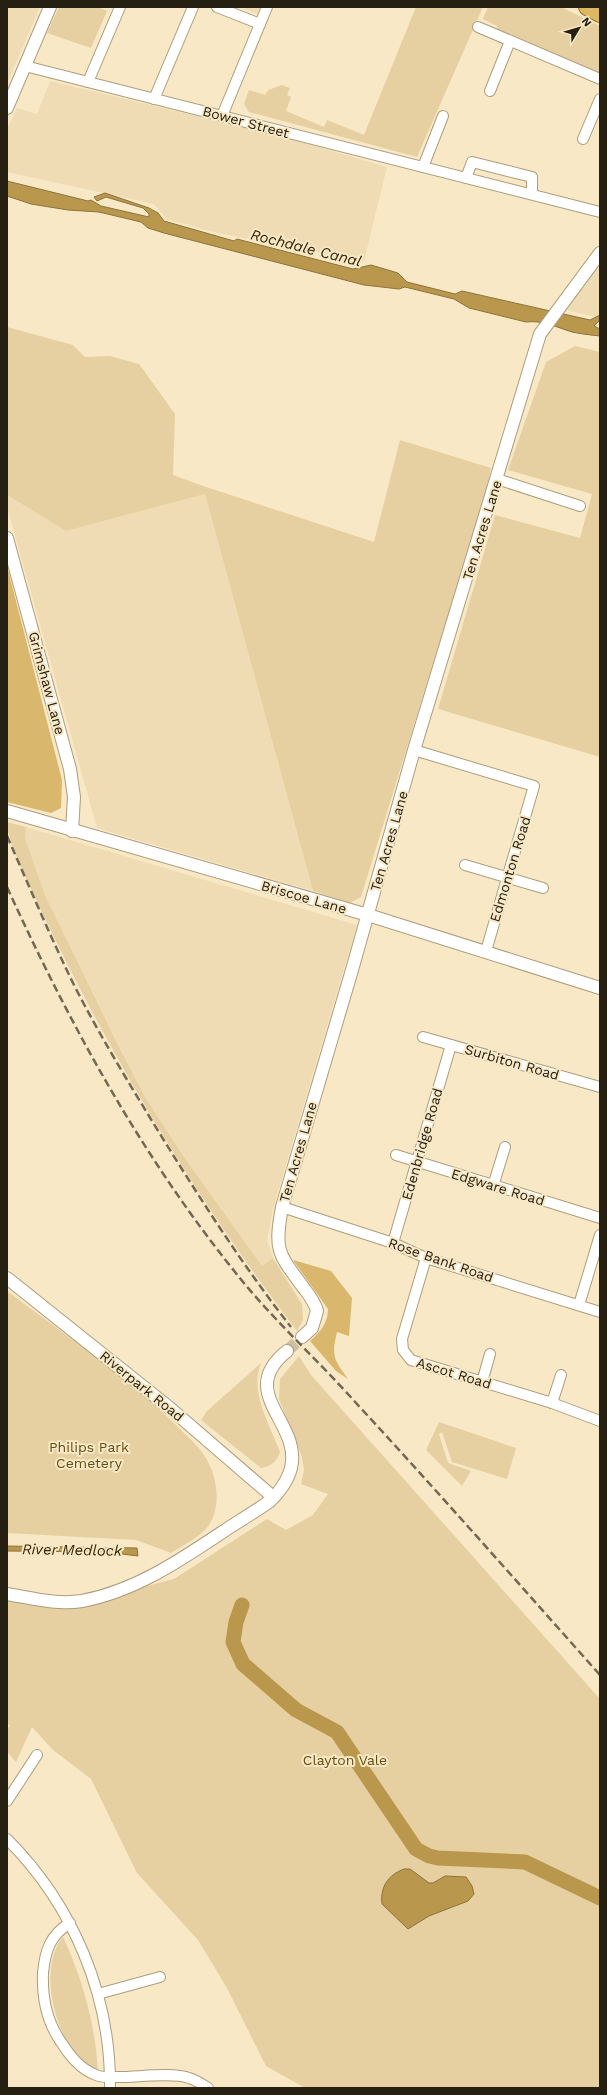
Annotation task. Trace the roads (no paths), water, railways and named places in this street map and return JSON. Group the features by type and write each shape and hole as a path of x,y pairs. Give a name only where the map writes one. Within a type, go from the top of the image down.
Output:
{"highway":[{"path":"587,7 600,14"}],"street":[{"path":"7,108 50,7"},
{"path":"88,82 120,7"},
{"path":"154,99 193,7"},
{"path":"217,7 260,24"},
{"path":"222,116 267,7"},
{"path":"478,27 510,42 600,79"},
{"path":"490,91 510,42"},
{"name":"Bower Street","path":"25,66 600,212"},
{"path":"583,139 600,99"},
{"path":"423,167 443,116"},
{"path":"466,178 472,162 532,177 532,194"},
{"name":"Ten Acres Lane","path":"302,1337 312,1328 317,1311 312,1298 290,1268 278,1248 277,1230 282,1207 368,916 414,750 540,334 600,253"},
{"path":"497,479 580,506"},
{"name":"Grimshaw Lane","path":"7,538 70,769 74,797 72,831"},
{"name":"Edmonton Road","path":"414,750 534,786 506,877 486,951"},
{"name":"Briscoe Lane","path":"7,811 486,951 600,988"},
{"path":"465,865 543,888"},
{"name":"Surbiton Road","path":"423,1037 600,1087"},
{"name":"Edenbridge Road","path":"393,1243 451,1045"},
{"path":"493,1186 505,1147"},
{"name":"Edgware Road","path":"396,1155 600,1218"},
{"name":"Rose Bank Road","path":"282,1207 393,1243 426,1258 600,1312"},
{"path":"579,1305 600,1235"},
{"name":"Ascot Road","path":"426,1258 402,1339 403,1350 411,1360 552,1403 600,1421"},
{"name":"Riverpark Road","path":"7,1278 171,1409 273,1497"},
{"path":"7,1594 54,1602 68,1602 102,1596 130,1586 198,1549 273,1497 289,1475 292,1459 288,1439 269,1395 266,1383 271,1367 287,1351"},
{"path":"482,1382 490,1354"},
{"path":"552,1403 561,1375"},
{"path":"7,1801 37,1755"},
{"path":"7,1839 37,1873 70,1923 83,1950 98,1994 106,2036 110,2088"},
{"path":"70,1923 60,1928 49,1941 43,1969 44,2005 56,2035 76,2062 84,2069 97,2076 182,2076 196,2080 208,2088"},
{"path":"98,1994 160,1977"}],"water":[{"path":"7,181 88,201 91,200 101,206 149,217 149,214 143,208 106,197 97,201 94,197 105,193 149,208 158,213 164,221 234,241 237,239 353,269 371,265 398,273 407,282 455,294 462,291 590,320 600,315 600,320 594,326 600,329 600,336 572,332 544,323 526,322 469,308 454,299 405,287 399,289 364,285 164,233 148,228 141,222 99,212 68,210 31,204 7,196"},
{"path":"7,1546 137,1548 138,1556 105,1552 7,1551"},
{"path":"404,1869 410,1869 429,1883 433,1883 445,1876 466,1877 472,1886 474,1894 468,1901 429,1916 408,1929 382,1904 382,1892 386,1882 389,1878"}],"waterway":[{"name":"River Medlock","path":"242,1605 236,1622 233,1642 243,1664 296,1710 337,1732 416,1849 429,1856 438,1858 525,1862 600,1898"}],"tunnel":[{"path":"287,1351 302,1337"}],"railway":[{"path":"7,836 65,967 126,1079 239,1257 291,1327"},
{"path":"7,887 56,988 109,1087 168,1182 201,1227 235,1272 279,1323 342,1387 388,1437 600,1675"}],"water label":[{"name":"Rochdale Canal","path":"306,248"}],"park label":[{"name":"Philips Park Cemetery","path":"89,1456"},
{"name":"Clayton Vale","path":"345,1760"}]}
